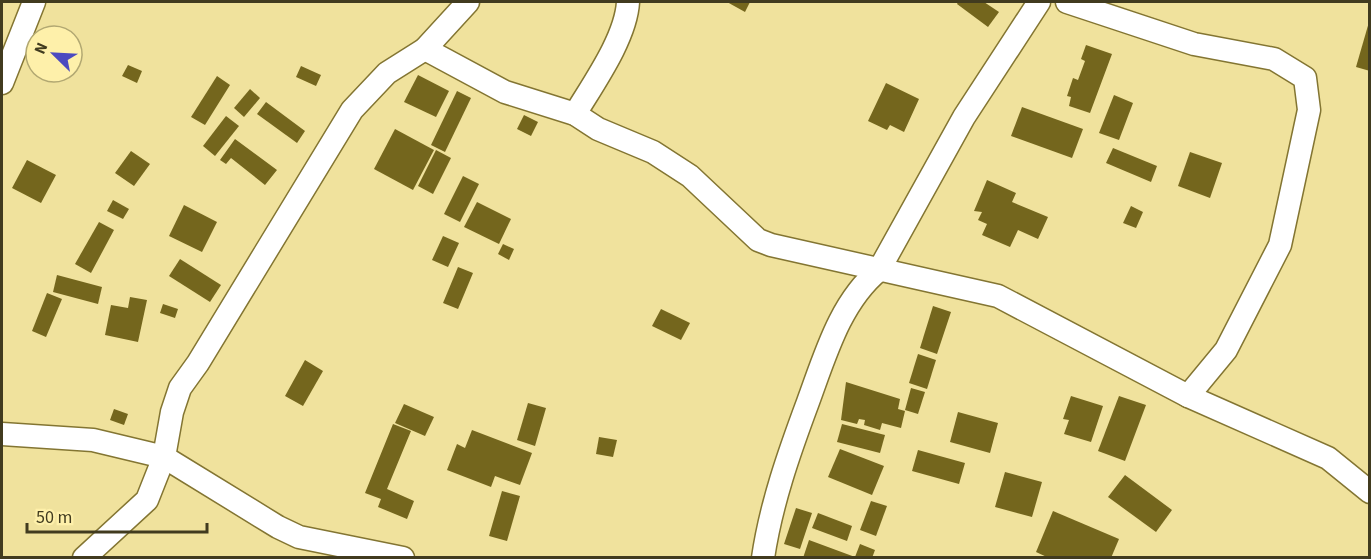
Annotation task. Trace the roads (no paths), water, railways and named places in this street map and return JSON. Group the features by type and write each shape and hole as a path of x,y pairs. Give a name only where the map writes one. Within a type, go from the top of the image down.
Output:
{"street":[{"path":"84,558 147,500 164,457 172,412 180,388 198,363 352,110 387,73 425,50 468,2"},
{"path":"576,114 607,60 620,31 628,2"},
{"path":"763,558 782,471 832,337 864,282 879,270 964,117 1039,2"},
{"path":"1067,2 1194,44 1274,59 1305,78 1309,110 1280,245 1226,350 1188,396"},
{"path":"2,83 28,4"},
{"path":"425,50 505,92 576,114 598,129 653,152 690,176 758,240 998,296 1188,396 1328,458 1370,492"},
{"path":"2,434 93,440 164,457 278,527 299,537 403,558"}]}
